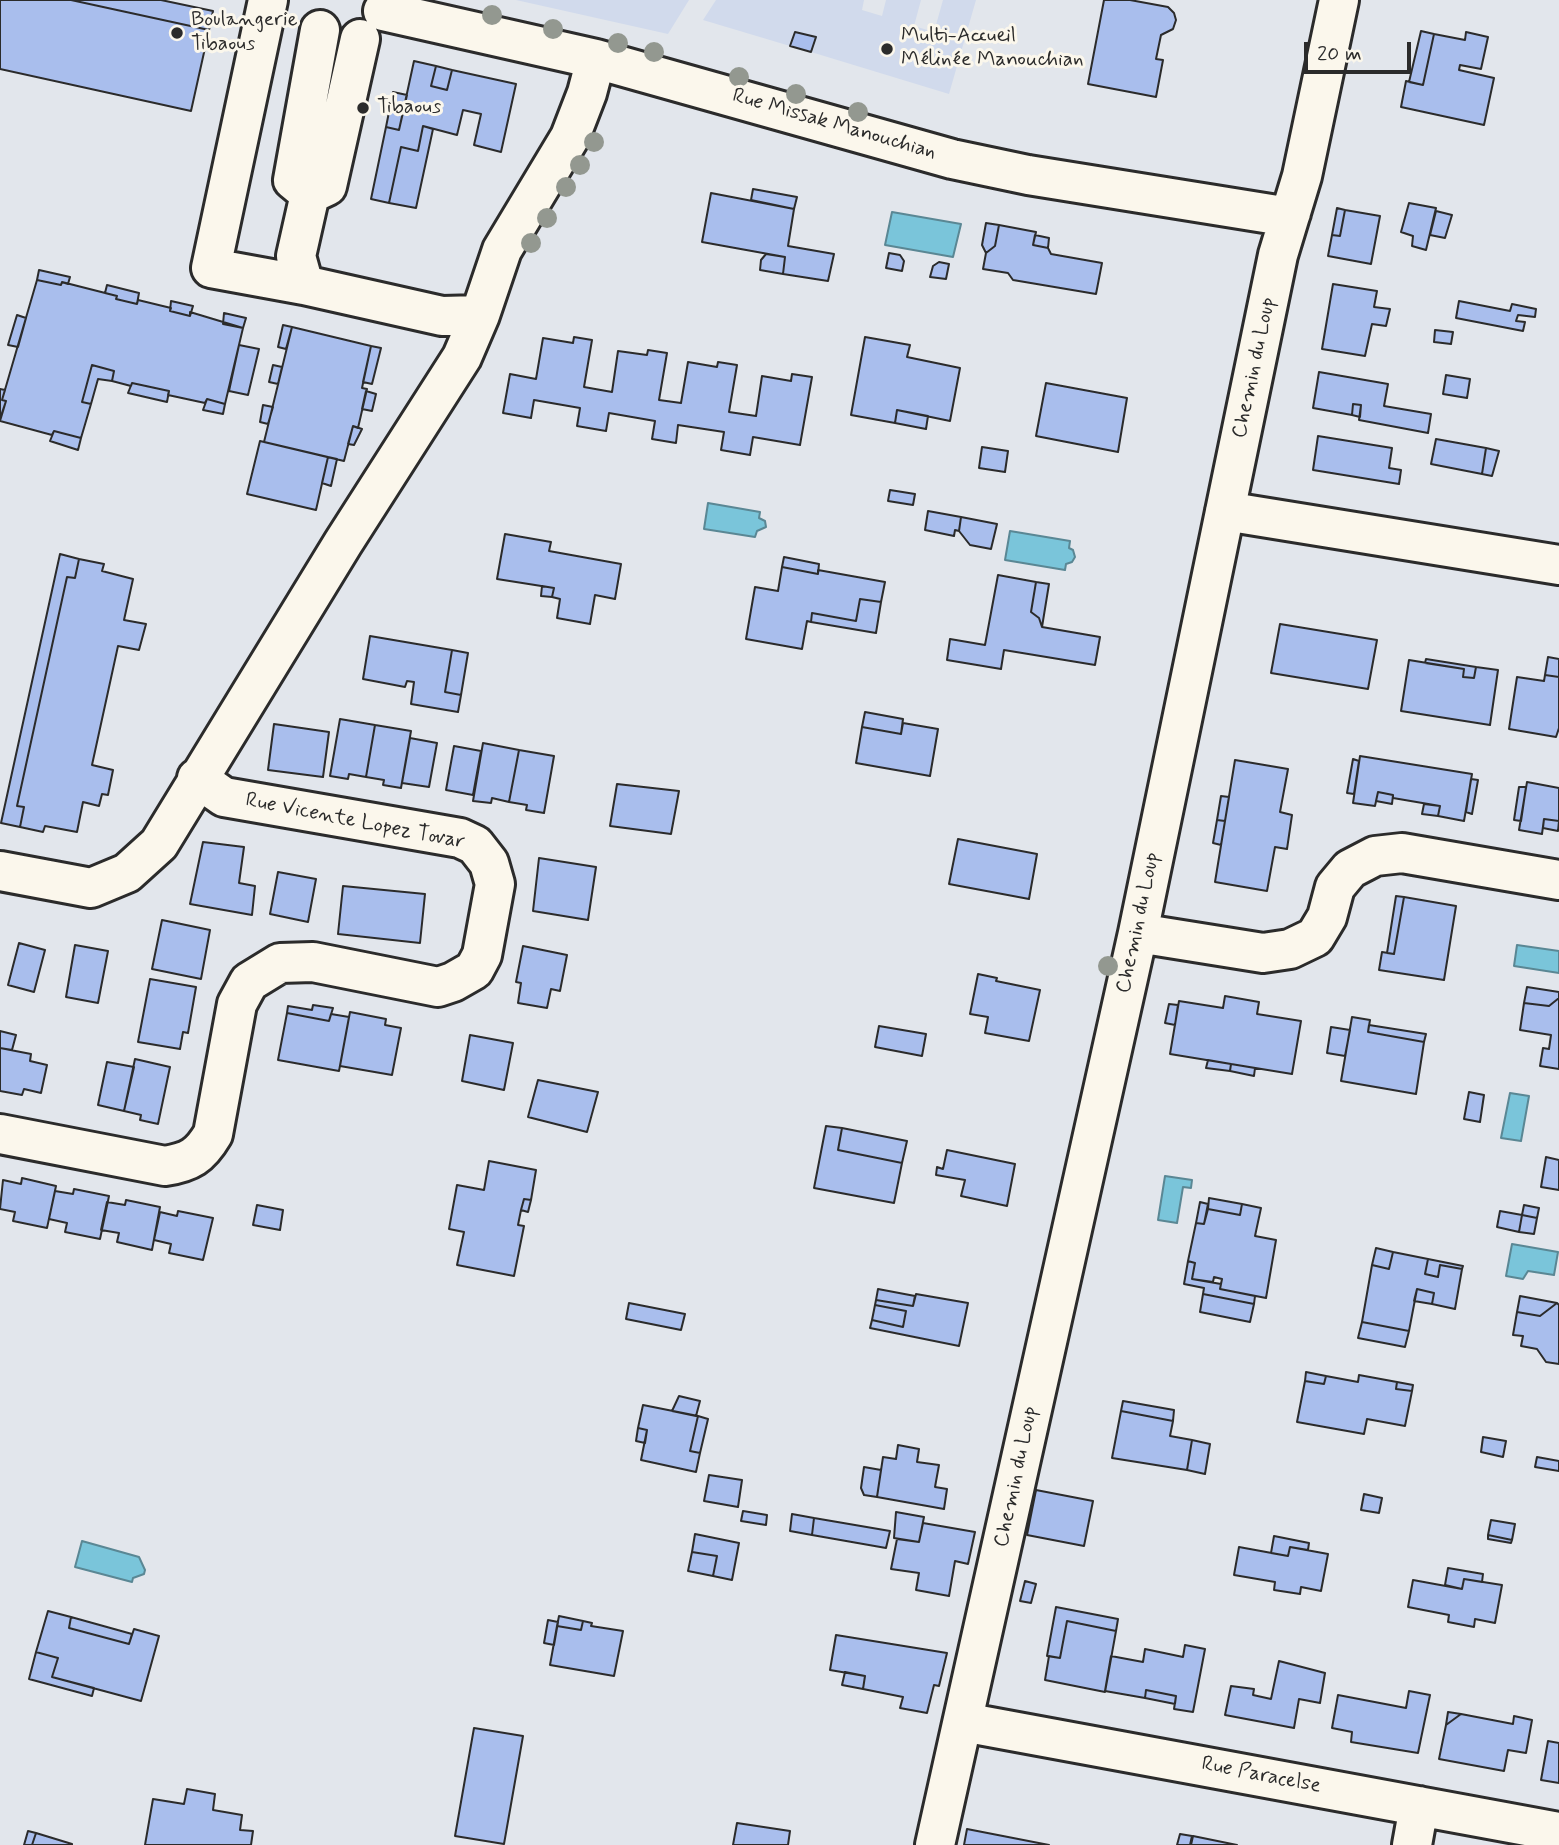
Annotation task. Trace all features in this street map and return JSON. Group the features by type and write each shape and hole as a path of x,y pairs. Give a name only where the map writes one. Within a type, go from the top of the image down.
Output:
{"street":[{"path":"268,0 211,268 304,285 442,316 480,315"},
{"name":"Chemin du Loup","path":"935,1845 1138,933 1278,255 1301,176 1339,0"},
{"path":"310,194 293,180 316,15"},
{"name":"Rue Missak Manouchian","path":"316,15 340,41 375,17 596,59 952,159 1277,215 1291,213"},
{"path":"310,194 327,186 375,17"},
{"path":"0,870 91,888 127,873 159,844 197,778 462,357 480,315 502,250 570,137 587,93 596,59"},
{"path":"304,285 296,256 310,194"},
{"path":"1225,511 1559,565"},
{"name":"Rue Vicente Lopez Tovar","path":"0,1134 165,1166 182,1163 202,1151 213,1134 237,1004 249,982 280,963 313,962 438,987 474,970 482,955 495,884 489,863 475,845 460,838 224,797 197,778"},
{"path":"1138,933 1263,953 1290,949 1315,937 1327,918 1335,887 1350,869 1375,856 1402,853 1559,880"},
{"name":"Rue Paracelse","path":"963,1722 1559,1832"},
{"path":"1412,1845 1419,1806"}],"shaded area":[{"path":"516,0 689,0 668,34"},
{"name":"Multi-Accueil Mélinée Manouchian","path":"716,0 864,0 862,10 882,16 886,0 921,0 914,26 934,32 943,0 976,0 949,94 811,52 815,37 795,32 790,46 703,20"}],"water":[{"path":"892,212 961,224 953,257 885,245"},
{"path":"708,503 760,512 759,518 765,521 766,527 757,531 755,537 704,529"},
{"path":"1010,531 1070,541 1069,548 1073,550 1075,557 1072,562 1066,564 1065,570 1005,560"},
{"path":"1517,945 1559,951 1559,973 1514,966"},
{"path":"1510,1093 1529,1096 1521,1141 1501,1138"},
{"path":"1165,1176 1192,1180 1191,1188 1183,1187 1177,1223 1158,1220"},
{"path":"1512,1244 1558,1252 1554,1275 1528,1271 1523,1279 1506,1276"},
{"path":"82,1541 139,1557 144,1574 133,1578 132,1582 75,1567"}],"building":[{"path":"0,0 71,0 209,30 191,111 0,69"},
{"path":"71,0 161,0 213,11 209,30"},
{"path":"1104,0 1130,0 1168,7 1174,13 1176,20 1173,29 1161,35 1156,59 1163,60 1156,97 1088,84"},
{"path":"1421,31 1434,34 1423,85 1409,82"},
{"path":"795,32 816,37 811,52 790,46"},
{"path":"1466,32 1488,37 1481,69 1460,65 1459,70 1494,78 1484,125 1401,107 1406,81 1423,85 1434,34 1465,40"},
{"path":"414,61 436,66 431,86 447,90 452,70 516,84 501,152 474,145 481,114 463,110 457,135 423,126 418,151 401,147 389,203 371,199 386,127 399,130"},
{"path":"436,66 452,70 447,90 431,86"},
{"path":"393,92 407,95 399,130 386,127"},
{"path":"423,126 433,129 416,208 389,203 401,147 418,151"},
{"path":"753,189 797,197 794,209 751,200"},
{"path":"711,193 794,209 788,246 834,254 828,281 783,274 785,257 702,242"},
{"path":"1409,203 1436,208 1426,250 1412,246 1413,236 1401,232"},
{"path":"1337,208 1345,210 1340,236 1332,235"},
{"path":"1345,210 1380,216 1371,264 1328,256 1332,235 1340,236"},
{"path":"1436,211 1452,215 1445,238 1430,235"},
{"path":"986,223 999,225 995,246 986,253 982,245"},
{"path":"999,225 1036,232 1033,245 1048,248 1051,254 1102,263 1096,294 1013,280 1008,273 983,269 986,253 995,246"},
{"path":"1035,235 1049,238 1048,248 1033,245"},
{"path":"889,253 900,255 904,261 902,271 886,268"},
{"path":"766,254 785,257 783,274 760,270 761,260"},
{"path":"939,262 949,264 946,279 930,277 933,266"},
{"path":"39,270 70,277 68,284 37,280"},
{"path":"37,280 61,285 62,282 117,296 116,299 137,304 138,300 171,308 170,311 190,316 190,312 243,328 225,404 207,399 205,403 168,395 169,391 112,381 114,371 92,365 82,402 91,404 81,438 54,431 52,435 0,421 6,401 2,400"},
{"path":"1333,284 1377,291 1374,307 1390,309 1386,326 1372,324 1365,356 1322,349"},
{"path":"107,285 139,293 137,304 105,293"},
{"path":"171,301 193,306 190,316 170,311"},
{"path":"1459,301 1510,311 1512,304 1536,309 1535,317 1518,315 1516,321 1525,322 1523,331 1456,318"},
{"path":"224,313 246,318 243,328 223,324"},
{"path":"17,315 26,318 18,347 8,345"},
{"path":"283,325 292,327 286,349 278,347"},
{"path":"292,327 371,346 362,388 367,389 358,428 353,426 344,461 264,442"},
{"path":"1435,330 1453,332 1451,344 1434,342"},
{"path":"574,337 592,340 584,387 612,392 618,351 647,355 648,350 667,353 659,400 681,403 688,362 717,367 718,362 737,365 729,412 756,416 762,376 791,381 792,374 812,377 800,445 753,437 750,455 721,450 724,432 678,425 676,443 652,439 655,421 609,413 606,431 577,426 580,408 534,400 531,418 503,413 510,374 536,379 543,338 573,343"},
{"path":"865,337 910,345 907,357 960,368 950,421 897,410 895,423 851,415"},
{"path":"239,345 259,349 248,395 229,391"},
{"path":"371,346 381,348 372,384 363,382"},
{"path":"92,365 114,371 112,381 98,379 91,404 82,402"},
{"path":"273,365 282,367 278,384 269,382"},
{"path":"1319,372 1388,384 1384,406 1431,414 1428,433 1359,420 1361,405 1353,404 1352,415 1313,408"},
{"path":"1446,375 1470,379 1467,398 1443,394"},
{"path":"132,383 169,391 167,402 128,393"},
{"path":"1046,383 1127,398 1118,452 1036,436"},
{"path":"0,389 5,390 2,400 6,401 0,419"},
{"path":"366,391 376,394 372,411 362,409"},
{"path":"207,399 225,404 223,414 203,410"},
{"path":"1353,404 1361,405 1360,417 1352,415"},
{"path":"263,405 273,407 268,424 260,422"},
{"path":"897,410 928,416 926,429 895,423"},
{"path":"353,426 362,429 354,445 348,444"},
{"path":"54,431 81,438 78,450 50,441"},
{"path":"1318,436 1392,448 1389,468 1401,470 1399,484 1313,470"},
{"path":"1436,439 1486,448 1482,474 1431,464"},
{"path":"260,441 328,457 316,510 247,494"},
{"path":"982,447 1008,451 1005,472 979,468"},
{"path":"1486,448 1499,451 1492,476 1482,474"},
{"path":"328,457 337,459 331,486 322,483"},
{"path":"890,490 915,494 913,505 888,501"},
{"path":"928,511 961,517 959,531 955,530 954,536 925,530"},
{"path":"961,517 997,524 991,549 970,545 959,531"},
{"path":"505,534 551,542 549,551 621,564 615,599 595,595 590,624 557,618 560,599 552,597 554,588 497,579"},
{"path":"60,554 79,559 75,578 67,577 17,806 24,807 20,827 1,823"},
{"path":"784,557 819,564 818,574 782,567"},
{"path":"79,559 104,564 102,571 133,579 124,620 146,624 139,650 118,646 92,765 113,770 108,795 102,794 99,806 83,802 77,832 45,826 43,832 20,827 24,807 17,806 67,577 75,578"},
{"path":"782,567 818,574 818,570 885,582 881,602 860,599 856,621 812,613 811,622 807,621 802,649 746,639 755,587 778,591"},
{"path":"998,575 1036,582 1031,612 1039,618 1042,627 1100,637 1095,665 1004,650 1001,669 947,660 950,639 985,645"},
{"path":"1036,582 1049,584 1042,627 1039,618 1031,612"},
{"path":"542,586 554,588 552,597 541,596"},
{"path":"860,599 881,602 876,633 811,622 812,613 856,621"},
{"path":"1280,624 1377,640 1368,689 1271,673"},
{"path":"370,636 452,650 445,692 461,695 458,712 411,704 414,682 407,681 405,687 363,679"},
{"path":"452,650 468,653 461,695 445,692"},
{"path":"1548,657 1559,659 1559,677 1545,675"},
{"path":"1426,659 1476,667 1474,678 1463,677 1464,669 1425,663"},
{"path":"1409,660 1464,669 1463,677 1474,678 1476,667 1498,670 1490,725 1401,711"},
{"path":"1545,675 1559,677 1559,728 1556,737 1509,729 1517,677 1544,681"},
{"path":"865,712 903,719 901,734 862,727"},
{"path":"340,719 375,725 366,777 349,774 348,779 330,776"},
{"path":"903,723 938,729 930,776 856,763 862,727 901,734"},
{"path":"274,724 329,732 323,777 268,770"},
{"path":"375,725 411,731 401,788 383,785 384,780 366,777"},
{"path":"410,738 437,743 429,787 402,783"},
{"path":"483,743 519,750 509,802 492,798 491,803 473,801"},
{"path":"454,746 481,751 473,795 446,790"},
{"path":"519,750 554,756 544,813 526,810 527,805 509,802"},
{"path":"1360,756 1472,774 1464,821 1438,816 1440,806 1393,798 1393,795 1378,792 1375,806 1353,803"},
{"path":"1353,759 1359,761 1354,794 1347,793"},
{"path":"1235,760 1288,769 1280,812 1292,815 1287,849 1275,847 1267,891 1215,882"},
{"path":"1471,779 1478,780 1472,814 1466,812"},
{"path":"1527,782 1559,788 1559,821 1544,819 1542,834 1519,830"},
{"path":"617,784 679,791 671,834 610,826"},
{"path":"1519,787 1526,787 1521,821 1514,820"},
{"path":"1378,792 1393,795 1392,804 1376,801"},
{"path":"1221,796 1229,797 1225,821 1217,820"},
{"path":"1424,804 1440,806 1438,816 1422,814"},
{"path":"1544,819 1559,821 1558,831 1543,828"},
{"path":"1217,820 1225,821 1221,845 1213,843"},
{"path":"958,839 1037,854 1029,899 949,884"},
{"path":"203,842 244,847 239,883 255,886 252,915 190,904"},
{"path":"539,858 596,867 588,920 533,911"},
{"path":"278,872 316,879 308,922 270,914"},
{"path":"343,886 425,894 420,943 338,934"},
{"path":"1396,896 1404,897 1394,954 1387,953"},
{"path":"1404,897 1456,906 1444,980 1379,970 1382,952 1394,954"},
{"path":"162,920 210,930 201,979 152,969"},
{"path":"19,943 45,950 34,992 8,985"},
{"path":"75,945 108,951 98,1003 66,997"},
{"path":"523,946 567,955 560,991 551,989 547,1008 518,1003 521,983 516,982"},
{"path":"978,974 997,978 996,981 1040,990 1029,1041 985,1033 988,1017 970,1014"},
{"path":"150,979 196,987 188,1033 183,1032 180,1049 138,1042"},
{"path":"1527,987 1559,992 1559,998 1549,1006 1524,1003"},
{"path":"1225,996 1259,1002 1257,1014 1301,1021 1292,1074 1170,1054 1179,1001 1223,1008"},
{"path":"1559,998 1559,1069 1540,1066 1543,1048 1549,1049 1551,1035 1520,1030 1524,1003 1549,1006"},
{"path":"1169,1004 1178,1005 1175,1025 1165,1023"},
{"path":"313,1005 333,1008 329,1021 287,1013 288,1006 312,1010"},
{"path":"350,1012 386,1019 385,1025 401,1028 392,1075 340,1066"},
{"path":"287,1013 329,1021 331,1014 349,1017 339,1071 278,1060"},
{"path":"1352,1017 1370,1020 1368,1032 1424,1042 1416,1094 1341,1081"},
{"path":"1369,1025 1426,1034 1424,1042 1368,1032"},
{"path":"879,1026 926,1034 922,1056 875,1047"},
{"path":"1331,1027 1350,1030 1345,1056 1327,1053"},
{"path":"0,1031 16,1035 12,1050 0,1048"},
{"path":"470,1035 513,1043 504,1090 462,1081"},
{"path":"0,1048 31,1054 30,1061 47,1065 41,1093 24,1089 22,1095 0,1091"},
{"path":"135,1059 170,1067 158,1124 140,1120 141,1115 124,1111"},
{"path":"1208,1060 1231,1064 1230,1071 1206,1068"},
{"path":"107,1062 134,1067 124,1111 98,1105"},
{"path":"1231,1064 1255,1068 1254,1076 1230,1071"},
{"path":"538,1080 598,1092 587,1132 528,1117"},
{"path":"1469,1092 1484,1095 1480,1122 1464,1119"},
{"path":"826,1126 842,1128 838,1150 902,1163 894,1203 814,1188"},
{"path":"842,1128 907,1141 902,1163 838,1150"},
{"path":"947,1150 1015,1164 1007,1206 961,1196 965,1180 936,1175 937,1167 943,1169"},
{"path":"1546,1157 1559,1160 1559,1190 1541,1187"},
{"path":"489,1161 536,1170 531,1200 524,1199 521,1210 518,1225 524,1226 514,1276 457,1265 464,1232 449,1229 457,1185 484,1190"},
{"path":"22,1178 56,1186 47,1228 13,1221 15,1212 0,1209 3,1180 21,1184"},
{"path":"74,1189 109,1196 100,1239 65,1232 67,1223 49,1219 55,1191 73,1194"},
{"path":"1209,1198 1242,1204 1240,1215 1208,1209"},
{"path":"524,1199 531,1200 528,1212 521,1210"},
{"path":"126,1200 160,1207 152,1250 117,1242 119,1233 101,1230 107,1202 125,1205"},
{"path":"1200,1202 1208,1204 1204,1224 1196,1223"},
{"path":"1242,1204 1261,1208 1255,1236 1276,1240 1266,1298 1220,1289 1222,1279 1214,1277 1213,1282 1192,1279 1195,1263 1188,1261 1196,1223 1204,1224 1208,1209 1240,1215"},
{"path":"257,1205 283,1210 280,1230 253,1225"},
{"path":"1524,1205 1539,1208 1537,1218 1522,1215"},
{"path":"178,1211 213,1218 203,1260 169,1253 171,1244 154,1240 160,1212 177,1216"},
{"path":"1500,1211 1522,1215 1519,1232 1497,1227"},
{"path":"1522,1215 1537,1218 1534,1234 1519,1232"},
{"path":"1376,1248 1393,1252 1389,1269 1372,1265"},
{"path":"1393,1252 1428,1259 1425,1274 1438,1277 1440,1265 1462,1269 1455,1309 1432,1304 1434,1293 1417,1289 1409,1331 1362,1322 1372,1265 1389,1269"},
{"path":"1428,1259 1463,1266 1462,1269 1440,1265 1438,1277 1425,1274"},
{"path":"1188,1261 1195,1263 1192,1279 1221,1284 1220,1289 1255,1296 1254,1304 1203,1294 1204,1288 1184,1284"},
{"path":"878,1289 915,1296 913,1306 876,1300"},
{"path":"1417,1289 1434,1293 1432,1304 1414,1301"},
{"path":"916,1294 968,1303 959,1346 870,1328 872,1320 903,1327 906,1311 875,1305 876,1300 913,1306"},
{"path":"1203,1294 1254,1304 1250,1322 1200,1312"},
{"path":"1520,1296 1557,1303 1540,1316 1517,1312"},
{"path":"629,1303 685,1314 681,1330 626,1319"},
{"path":"1557,1303 1559,1364 1546,1362 1537,1349 1521,1346 1523,1336 1513,1335 1517,1312 1540,1316"},
{"path":"875,1305 906,1311 903,1327 872,1320"},
{"path":"1362,1322 1409,1331 1405,1347 1358,1338"},
{"path":"1306,1372 1326,1376 1324,1384 1305,1381"},
{"path":"1359,1375 1397,1382 1396,1389 1412,1391 1405,1426 1367,1419 1364,1434 1297,1422 1305,1381 1324,1384 1326,1376 1358,1382"},
{"path":"1397,1382 1413,1385 1412,1391 1396,1389"},
{"path":"679,1396 700,1401 696,1416 672,1411"},
{"path":"1123,1401 1174,1410 1173,1421 1121,1411"},
{"path":"643,1405 698,1416 690,1451 700,1453 696,1472 641,1460 647,1430 638,1428"},
{"path":"1121,1411 1173,1421 1170,1436 1192,1440 1187,1470 1112,1458"},
{"path":"698,1416 708,1419 700,1453 690,1451"},
{"path":"638,1428 647,1430 645,1443 636,1441"},
{"path":"1483,1437 1506,1441 1503,1457 1481,1452"},
{"path":"1192,1440 1210,1444 1205,1474 1187,1470"},
{"path":"898,1445 919,1449 917,1462 939,1465 935,1487 947,1489 944,1509 877,1497 883,1457 896,1459"},
{"path":"1537,1457 1559,1461 1559,1471 1535,1467"},
{"path":"864,1467 881,1470 877,1497 864,1495 861,1488"},
{"path":"709,1475 742,1480 738,1507 704,1501"},
{"path":"1036,1490 1093,1501 1084,1546 1027,1535"},
{"path":"1364,1494 1382,1498 1379,1513 1361,1510"},
{"path":"743,1511 767,1515 766,1525 741,1521"},
{"path":"896,1512 924,1517 919,1542 894,1538"},
{"path":"792,1514 814,1518 812,1535 790,1531"},
{"path":"814,1518 890,1531 886,1548 812,1535"},
{"path":"1491,1520 1515,1524 1512,1540 1488,1535"},
{"path":"923,1523 975,1532 968,1564 955,1561 949,1596 916,1590 919,1573 891,1569 897,1539 919,1542"},
{"path":"695,1534 739,1543 732,1580 713,1576 717,1556 692,1552"},
{"path":"1488,1535 1512,1540 1511,1543 1488,1539"},
{"path":"1274,1536 1309,1543 1308,1550 1290,1547 1288,1556 1271,1553"},
{"path":"1239,1547 1288,1556 1290,1547 1328,1554 1321,1591 1301,1587 1300,1594 1274,1590 1275,1582 1234,1575"},
{"path":"692,1552 717,1556 713,1576 688,1571"},
{"path":"1448,1568 1483,1574 1482,1582 1464,1579 1462,1589 1445,1585"},
{"path":"1464,1579 1502,1585 1495,1623 1475,1619 1474,1627 1448,1622 1449,1615 1408,1607 1413,1580 1462,1589"},
{"path":"1025,1581 1036,1584 1031,1603 1020,1601"},
{"path":"1056,1607 1118,1619 1116,1631 1067,1621 1060,1658 1047,1656"},
{"path":"48,1611 71,1617 69,1628 129,1644 134,1629 159,1636 141,1701 52,1677 58,1658 36,1652"},
{"path":"559,1616 583,1621 581,1630 557,1626"},
{"path":"71,1617 132,1634 129,1644 69,1628"},
{"path":"548,1620 558,1622 554,1645 544,1643"},
{"path":"583,1621 592,1623 591,1626 623,1631 614,1676 550,1665 557,1626 581,1630"},
{"path":"1067,1621 1116,1631 1105,1692 1045,1680 1049,1656 1060,1658"},
{"path":"836,1635 947,1653 939,1686 934,1685 927,1713 900,1708 903,1697 863,1689 865,1676 830,1670"},
{"path":"1185,1645 1205,1649 1193,1712 1174,1709 1176,1696 1146,1690 1145,1698 1105,1691 1111,1656 1143,1662 1145,1649 1183,1657"},
{"path":"36,1652 58,1658 52,1677 94,1688 92,1696 29,1679"},
{"path":"1279,1661 1325,1673 1320,1703 1299,1699 1294,1728 1225,1715 1231,1686 1254,1689 1253,1695 1271,1699"},
{"path":"845,1672 865,1676 863,1689 842,1685"},
{"path":"1146,1690 1176,1696 1175,1704 1145,1698"},
{"path":"1409,1691 1430,1695 1418,1753 1351,1742 1352,1732 1332,1728 1338,1695 1406,1708"},
{"path":"1448,1712 1461,1714 1446,1725"},
{"path":"1461,1714 1513,1724 1514,1716 1532,1720 1526,1753 1508,1750 1504,1771 1439,1759 1446,1725"},
{"path":"474,1728 523,1736 504,1844 455,1836"},
{"path":"1548,1741 1559,1743 1559,1783 1541,1780"},
{"path":"187,1789 215,1794 213,1810 242,1815 240,1830 253,1831 251,1845 145,1845 153,1799 184,1804"},
{"path":"737,1823 790,1831 788,1845 733,1845"},
{"path":"967,1829 1049,1845 964,1845"},
{"path":"28,1831 36,1833 32,1845 24,1845"},
{"path":"36,1833 72,1844 72,1845 32,1845"},
{"path":"1180,1834 1192,1836 1190,1845 1177,1845"},
{"path":"1193,1836 1237,1845 1191,1845"}],"place":[{"name":"Boulangerie Tibaous","path":"177,33"},
{"name":"Multi-Accueil Mélinée Manouchian","path":"887,49"},
{"name":"Tibaous","path":"363,108"}]}
